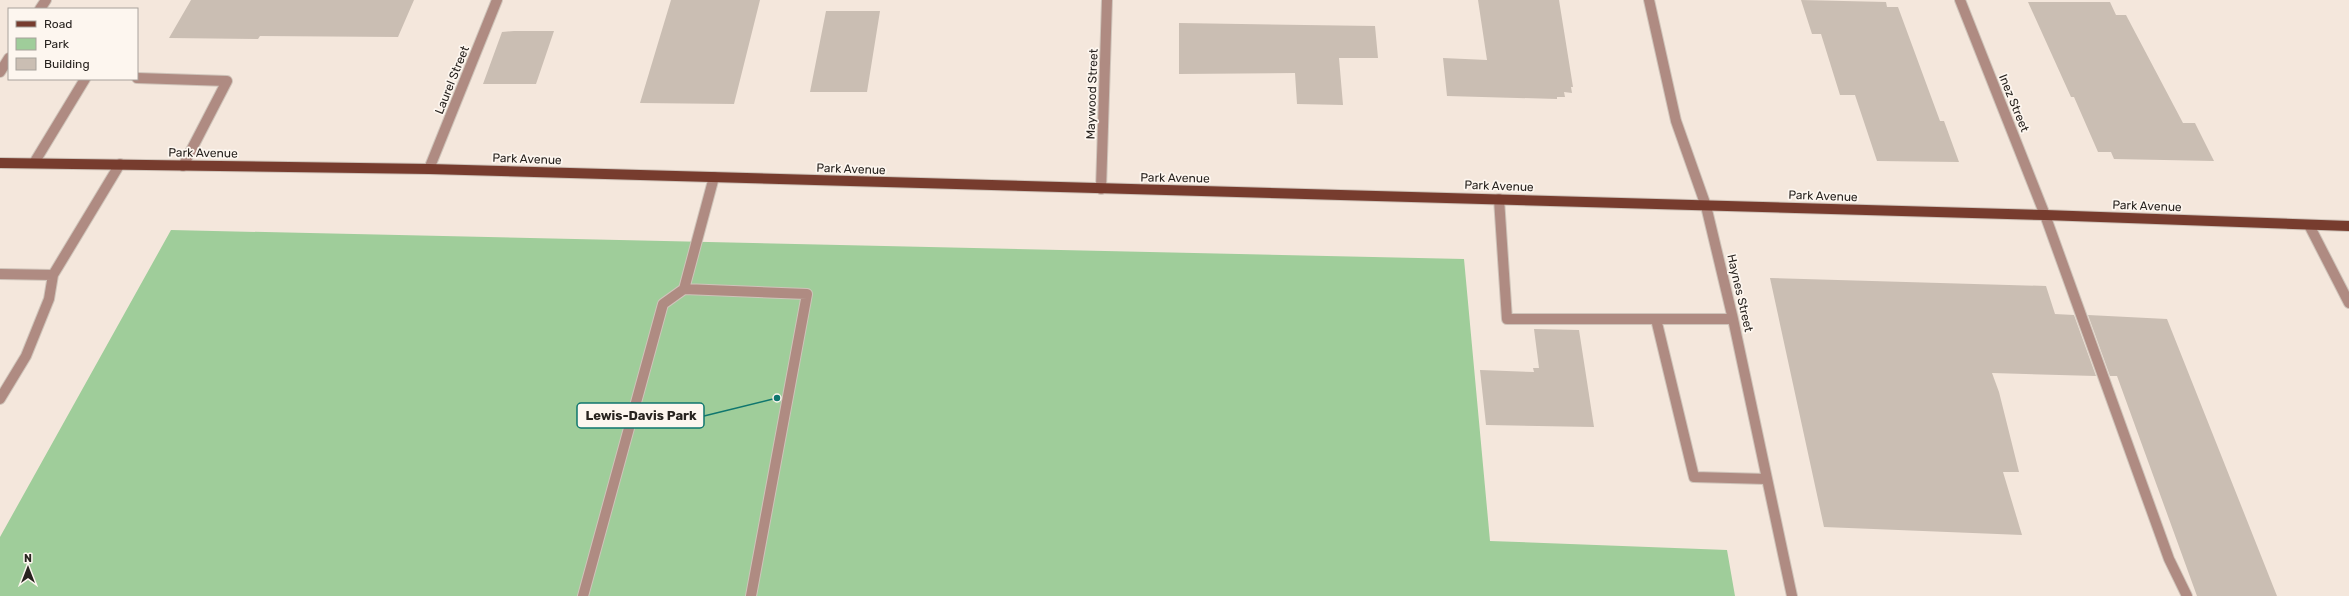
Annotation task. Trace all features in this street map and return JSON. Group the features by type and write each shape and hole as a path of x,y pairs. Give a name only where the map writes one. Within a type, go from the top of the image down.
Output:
{"main road":[{"name":"Park Avenue","path":"0,163 429,169 2045,215 2349,226"}],"street":[{"name":"Laurel Street","path":"429,169 497,0"},
{"name":"Maywood Street","path":"1101,189 1106,0"},
{"name":"Haynes Street","path":"1649,0 1676,121 1706,206 1734,320 1766,479 1792,596"},
{"name":"Inez Street","path":"1960,0 2045,215 2169,560 2187,596"},
{"path":"0,72 8,60"},
{"path":"138,78 227,81 183,166"},
{"path":"34,163 84,80"},
{"path":"0,399 26,356 48,299 53,275 120,164"},
{"path":"684,289 714,177"},
{"path":"1499,199 1506,320 1734,320"},
{"path":"2310,225 2349,303"},
{"path":"0,274 53,275"},
{"path":"583,596 663,304 684,289 807,294 751,596"},
{"path":"1656,320 1694,477 1766,479"}],"green space":[{"path":"171,230 1464,259 1490,541 1727,550 1735,596 0,596 0,537"}],"building":[{"path":"191,0 414,0 398,37 260,36 258,39 169,38"},
{"path":"671,0 760,0 734,104 640,103"},
{"path":"1478,0 1559,0 1573,87 1571,87 1572,93 1564,92 1565,97 1557,97 1557,99 1447,96 1443,58 1487,60"},
{"path":"1801,0 1886,2 1887,7 1898,7 1940,121 1944,121 1959,162 1877,161 1855,95 1840,95 1821,34 1812,34"},
{"path":"2028,2 2110,2 2116,15 2126,15 2183,123 2195,123 2214,161 2114,159 2111,152 2098,152 2074,97 2071,97"},
{"path":"826,11 880,11 867,92 810,92"},
{"path":"1179,23 1375,26 1378,58 1339,58 1343,105 1297,104 1295,73 1179,74"},
{"path":"554,31 536,84 483,84 502,32"},
{"path":"1770,278 2046,286 2055,314 2074,315 2096,376 1992,373 1999,392 2019,472 2003,472 2022,535 1824,527"},
{"path":"2088,315 2167,319 2277,596 2197,596 2117,376 2110,376"},
{"path":"1534,329 1579,330 1594,427 1486,425 1480,370 1534,372 1533,368 1539,368"}],"place":[{"name":"Lewis-Davis Park","path":"777,398"}]}
